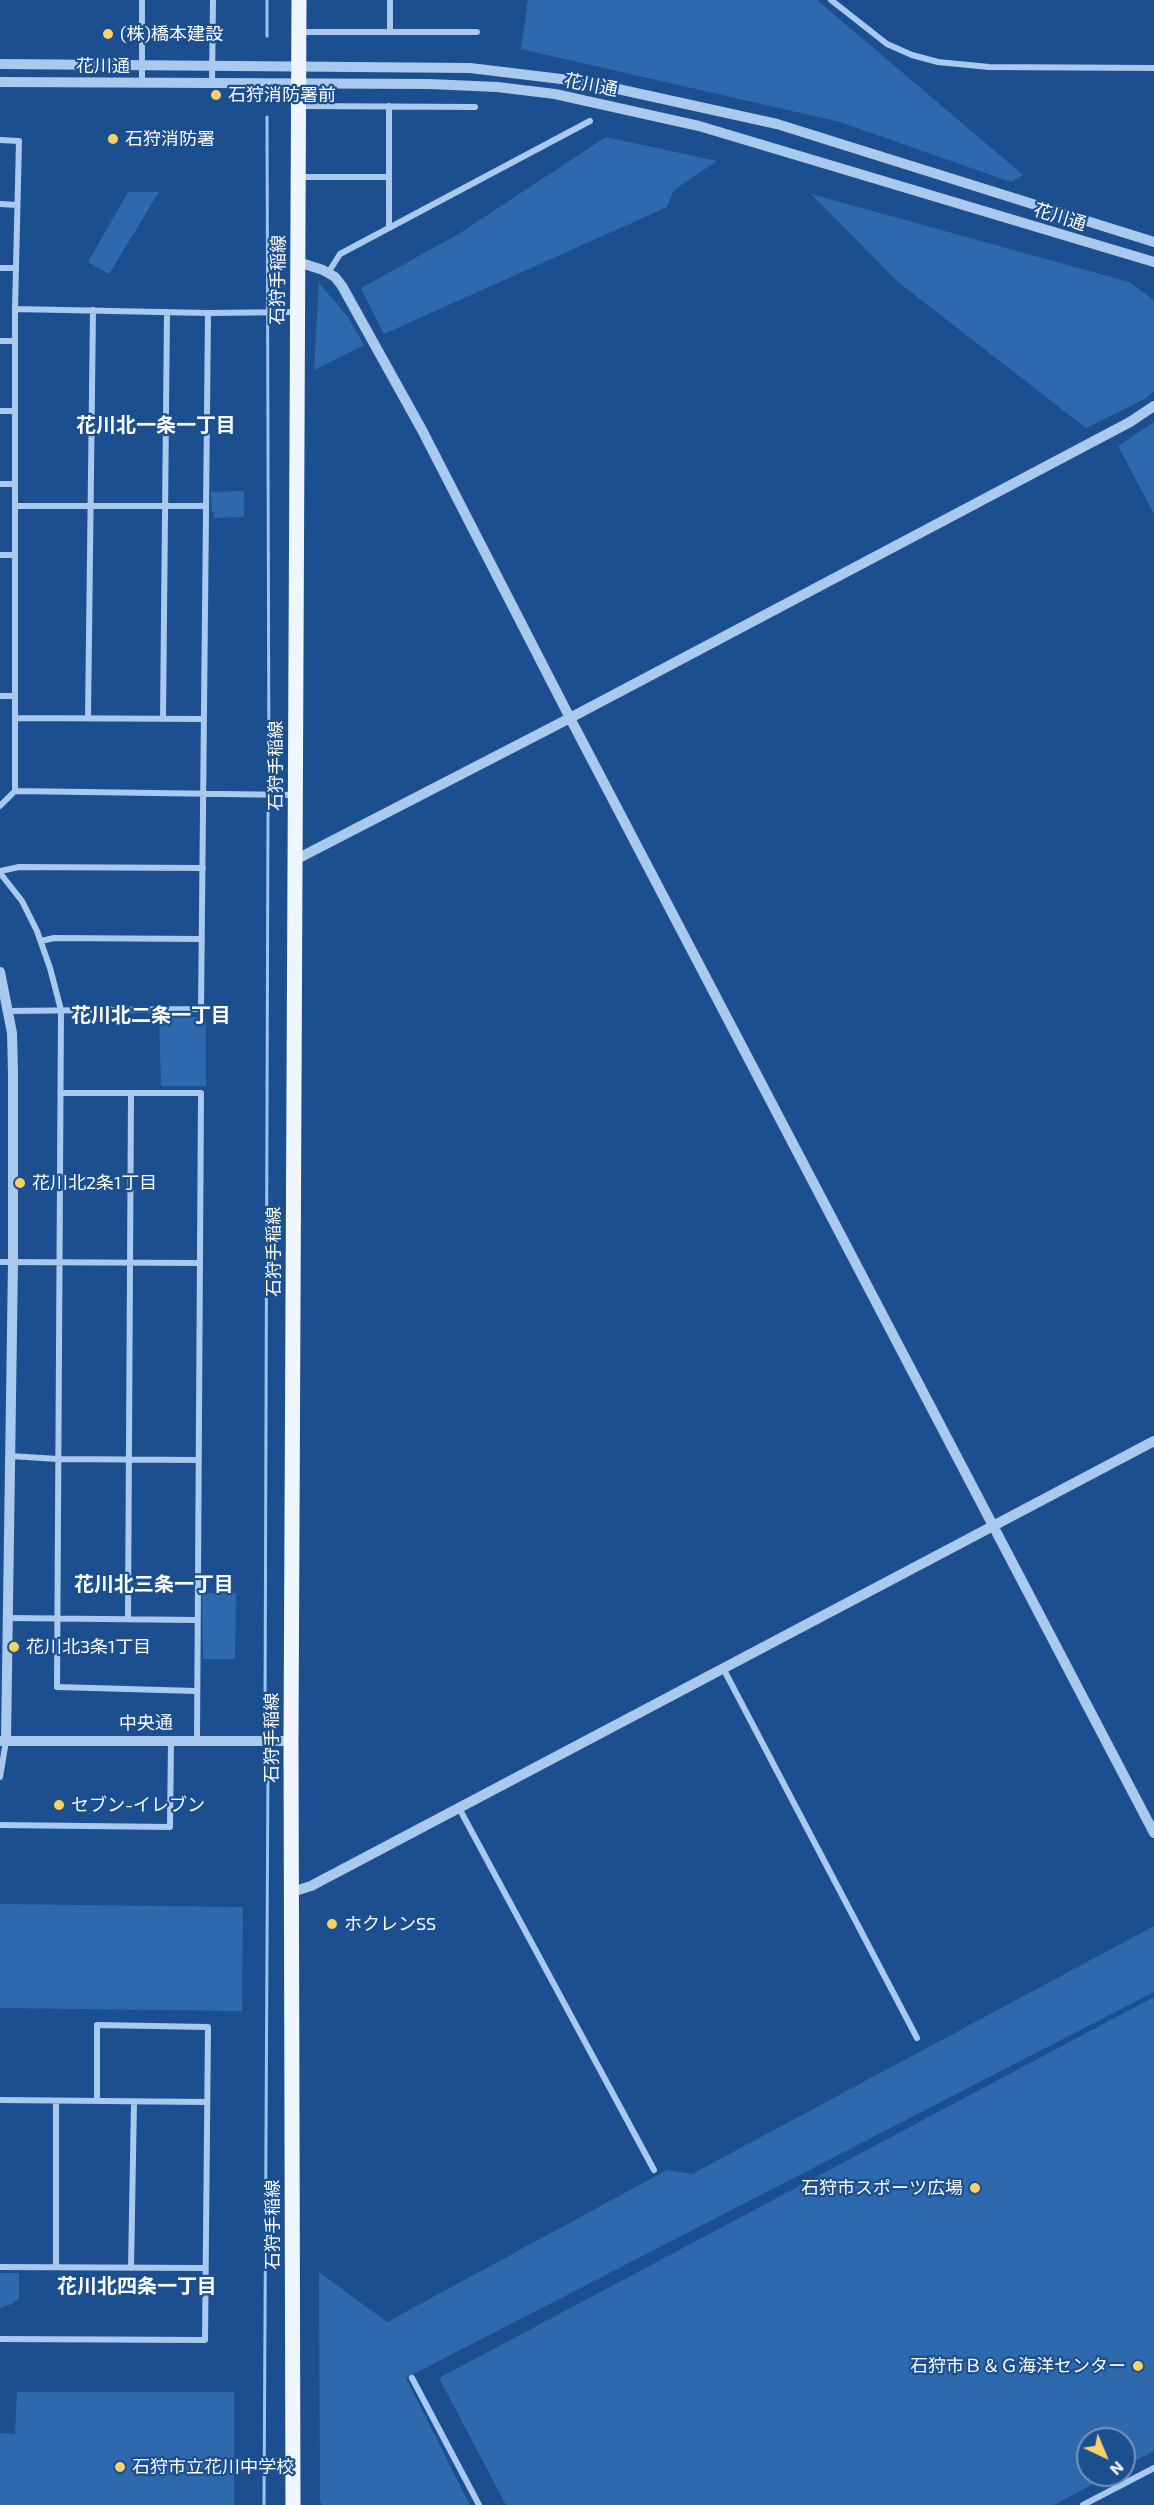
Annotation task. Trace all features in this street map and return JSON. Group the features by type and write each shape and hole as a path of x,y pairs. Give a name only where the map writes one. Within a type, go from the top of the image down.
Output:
{"main road":[{"name":"石狩手稲線","path":"293,2505 291,1741 299,0"}],"street":[{"path":"142,0 142,83"},
{"path":"212,84 213,0"},
{"path":"390,0 390,32"},
{"path":"831,0 887,44 912,55 938,62 988,67 1154,69"},
{"path":"299,32 477,32"},
{"name":"花川通","path":"0,64 470,68 534,75 636,92 777,124 1154,242"},
{"name":"花川通","path":"0,82 429,84 497,87 610,105 699,126 1154,262"},
{"path":"298,106 475,106"},
{"path":"389,106 389,228"},
{"path":"328,273 340,254 590,122"},
{"path":"0,141 19,141 15,309 15,791 0,806"},
{"path":"298,177 389,177"},
{"path":"0,204 17,205"},
{"path":"298,262 328,273 342,286 422,430 570,718 1154,1833"},
{"path":"0,268 16,268"},
{"path":"15,309 208,313 260,310 296,312"},
{"path":"88,718 93,310"},
{"path":"163,719 166,312"},
{"path":"8,1011 201,1009 208,313"},
{"path":"0,341 15,341"},
{"path":"295,860 570,718 1154,406"},
{"path":"0,411 15,411"},
{"path":"0,484 15,484"},
{"path":"15,506 206,506"},
{"path":"0,555 15,555"},
{"path":"0,696 15,696"},
{"path":"15,718 204,719"},
{"path":"15,791 296,795"},
{"path":"196,1691 57,1687 60,1010 41,941 21,901 0,872 19,867 203,868"},
{"path":"41,941 54,938 202,939"},
{"path":"0,972 8,1011 12,1062 13,1262 8,1618 0,1776"},
{"path":"61,1093 201,1093 197,1739"},
{"path":"128,1618 131,1093"},
{"path":"0,1262 200,1263"},
{"path":"292,1892 311,1886 1154,1441"},
{"path":"10,1456 58,1459 198,1460"},
{"path":"8,1618 197,1620"},
{"path":"723,1668 917,2038"},
{"name":"中央通","path":"3,1741 197,1739 291,1741"},
{"path":"0,1825 170,1827 171,1740"},
{"path":"459,1808 654,2170"},
{"path":"0,2339 205,2340 208,2027 97,2025 97,2102"},
{"path":"0,2100 207,2102"},
{"path":"56,2101 56,2267"},
{"path":"131,2268 134,2102"},
{"path":"0,2267 204,2268"},
{"path":"412,2378 479,2505"},
{"path":"1083,2505 1154,2468"}],"shaded area":[{"path":"528,0 817,0 1023,175 1011,182 840,122 521,49"},
{"path":"606,137 717,161 674,190 667,207 384,334 361,288 460,233"},
{"path":"128,192 159,192 109,274 88,262"},
{"path":"811,194 1129,282 1154,300 1154,391 1145,399 1086,428 898,282"},
{"path":"319,283 348,317 364,345 314,370"},
{"path":"1154,422 1154,514 1118,446"},
{"path":"244,491 244,517 214,518 211,492"},
{"path":"159,1017 206,1017 206,1086 161,1086"},
{"path":"202,1593 236,1593 235,1659 203,1659"},
{"path":"0,1904 243,1907 242,2011 0,2008"},
{"path":"1154,1926 1154,1992 406,2378 470,2505 322,2505 320,2501 319,2272 387,2322 667,2170 692,2174"},
{"name":"石狩市スポーツ広場","path":"1154,1997 1154,2451 1136,2461 1136,2427 1076,2427 1076,2487 1088,2487 1054,2505 506,2505 439,2378"},
{"path":"0,2273 19,2273 19,2298 12,2304 0,2308"},
{"name":"石狩市立花川中学校","path":"17,2392 234,2392 234,2505 0,2505 0,2433 15,2434"}],"waterway":[{"path":"267,0 267,36"},
{"path":"267,117 269,776"},
{"path":"265,1714 268,810"},
{"path":"264,2505 268,1765"}],"place":[{"name":"(株)橋本建設","path":"108,34"},
{"name":"石狩消防署前","path":"216,95"},
{"name":"石狩消防署","path":"113,139"},
{"name":"花川北2条1丁目","path":"20,1183"},
{"name":"花川北3条1丁目","path":"14,1647"},
{"name":"セブン-イレブン","path":"59,1805"},
{"name":"ホクレンSS","path":"332,1924"},
{"name":"石狩市スポーツ広場","path":"975,2188"},
{"name":"石狩市Ｂ＆Ｇ海洋センター","path":"1138,2366"},
{"name":"石狩市立花川中学校","path":"120,2467"}],"district":[{"name":"花川北一条一丁目","path":"156,425"},
{"name":"花川北二条一丁目","path":"151,1015"},
{"name":"花川北三条一丁目","path":"154,1584"},
{"name":"花川北四条一丁目","path":"137,2286"}]}
